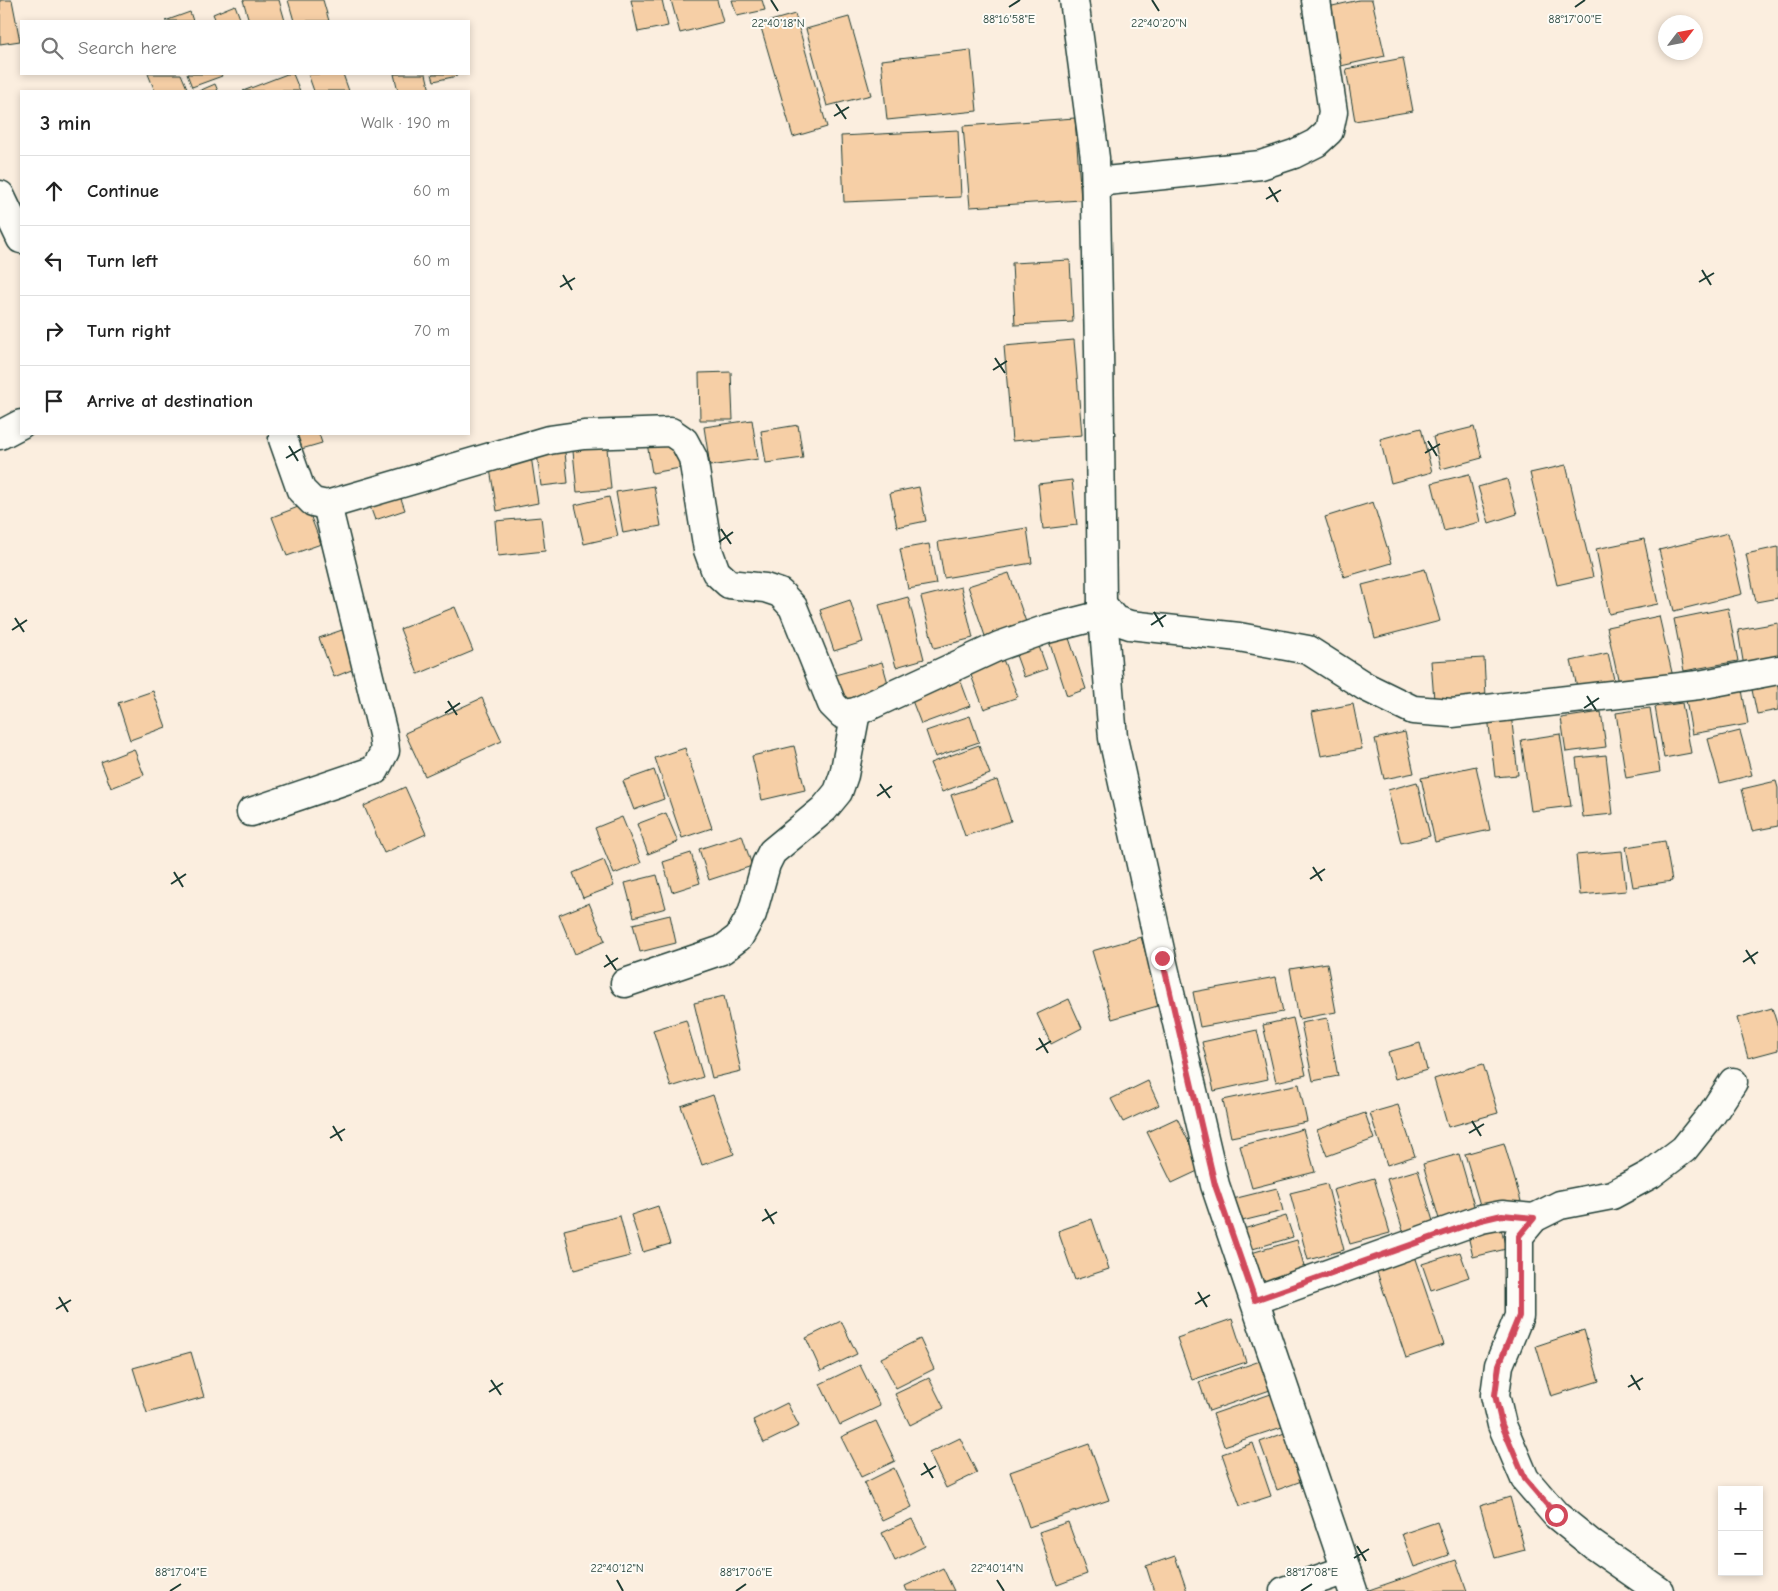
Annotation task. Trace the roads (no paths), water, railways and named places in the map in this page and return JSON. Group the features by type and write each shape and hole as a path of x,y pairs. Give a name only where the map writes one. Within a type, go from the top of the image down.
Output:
{"street":[{"path":"1074,0 1095,158 1102,610 1114,738 1159,949 1215,1185 1349,1581 1284,1591"},
{"path":"1096,182 1261,165 1316,144 1329,131 1333,112 1316,0"},
{"path":"0,195 20,237"},
{"path":"0,435 20,425"},
{"path":"282,439 301,490 313,502 328,505 549,440 584,435 671,432 684,441 693,458 708,550 716,572 729,584 765,588 780,593 792,607 832,704 842,714 856,712 999,646 1102,610"},
{"path":"251,812 374,770 385,751 381,725 328,505"},
{"path":"1102,610 1115,620 1130,626 1239,637 1308,650 1366,687 1413,710 1452,713 1516,706 1700,685 1778,670"},
{"path":"625,983 722,950 739,937 752,914 766,864 772,852 824,808 838,792 844,775 856,712"},
{"path":"1658,1591 1593,1546 1556,1515 1525,1479 1502,1425 1495,1395 1499,1365 1519,1316 1519,1236 1534,1218 1560,1205 1612,1195 1651,1174 1684,1148 1712,1114 1733,1082"},
{"path":"1255,1300 1481,1220 1502,1215 1534,1218"}]}
